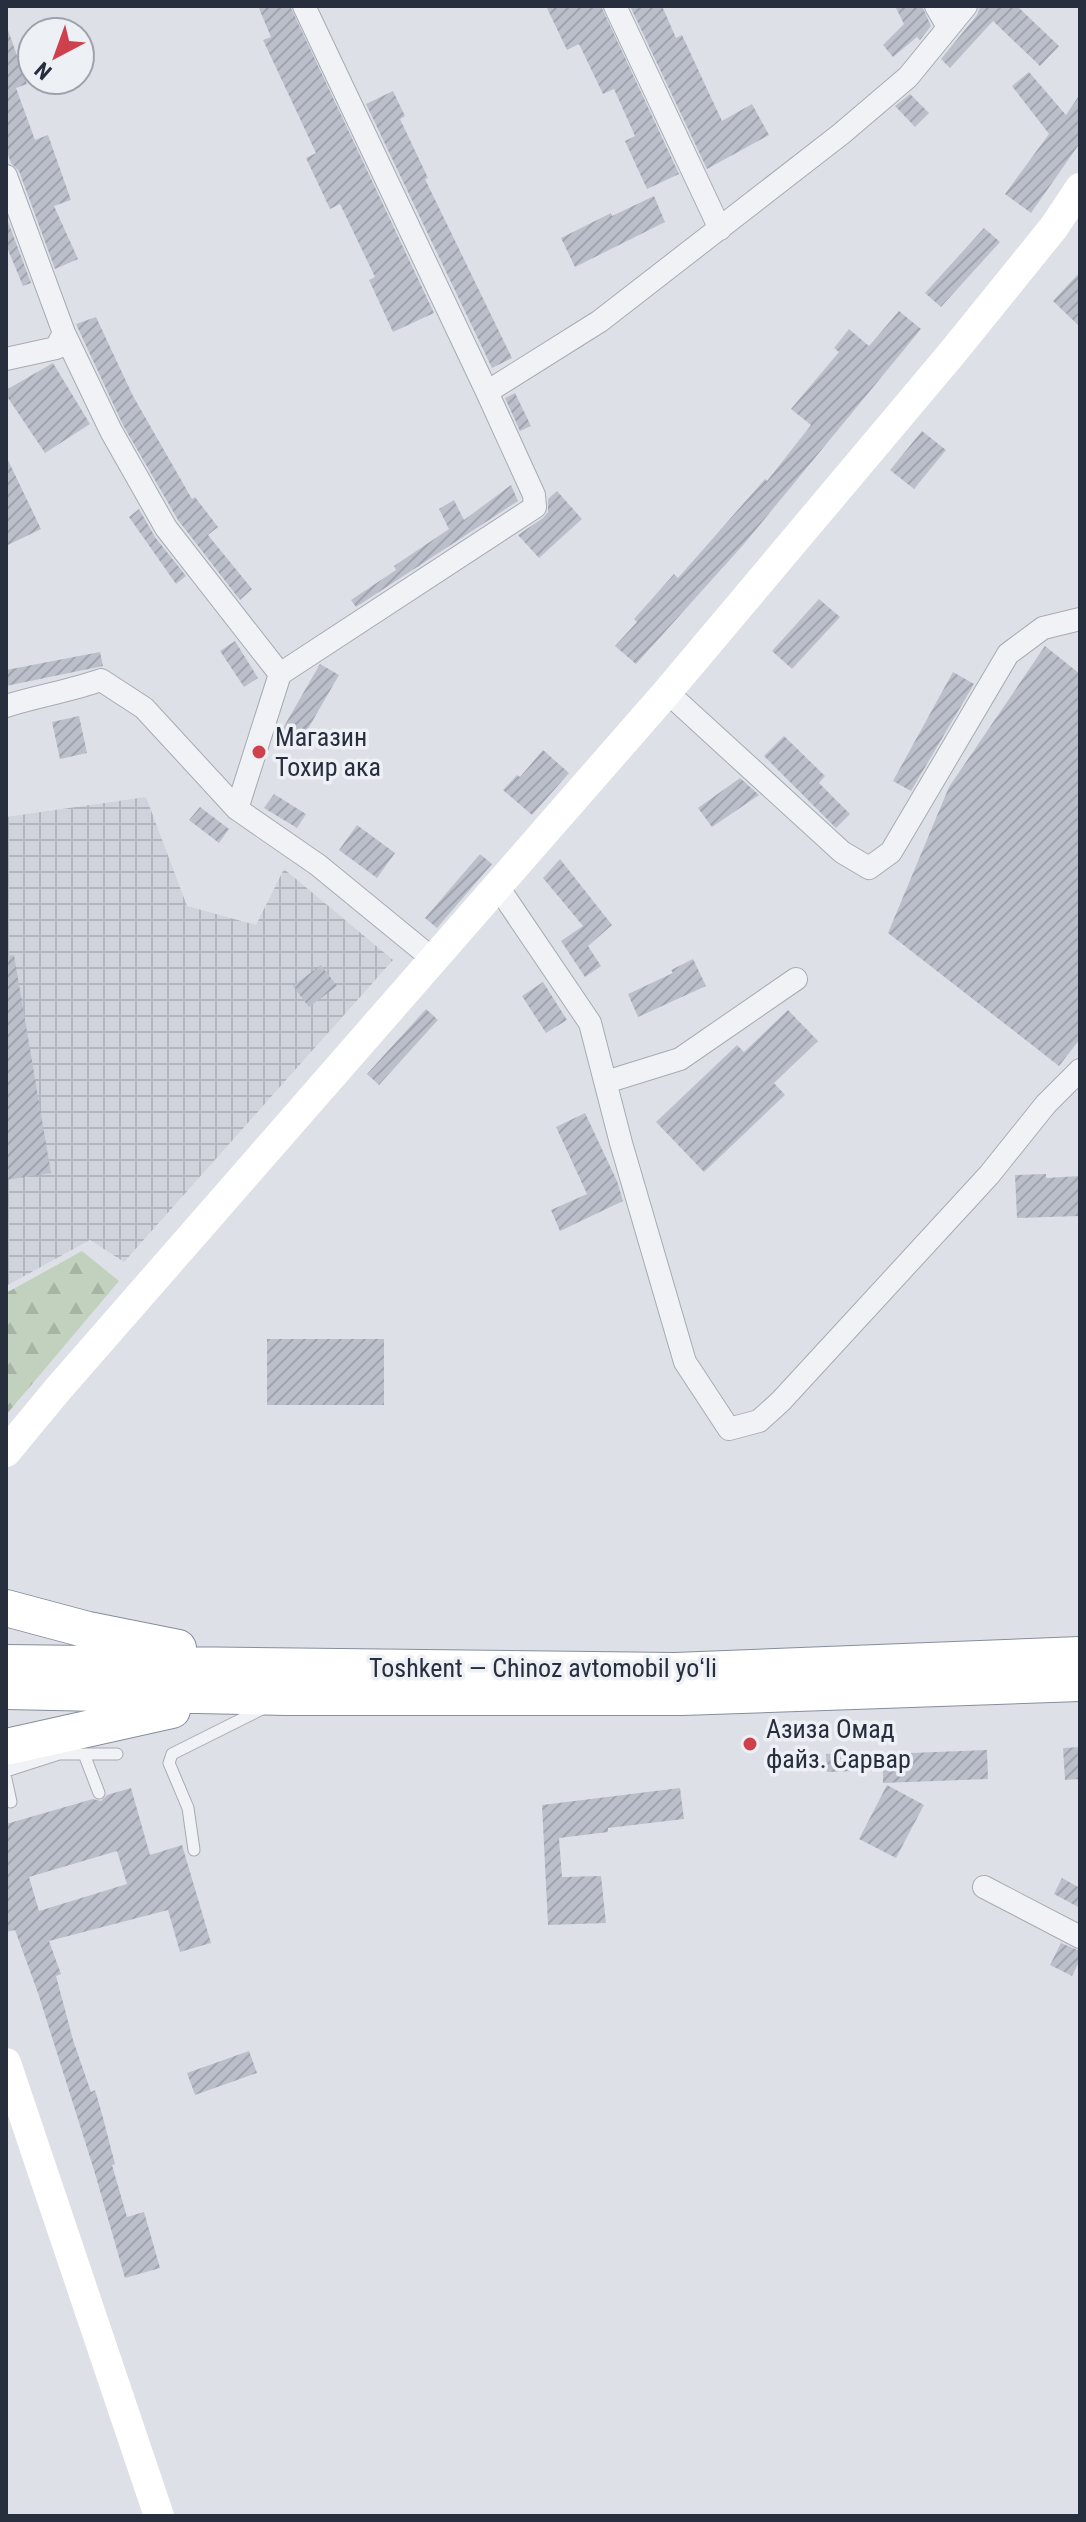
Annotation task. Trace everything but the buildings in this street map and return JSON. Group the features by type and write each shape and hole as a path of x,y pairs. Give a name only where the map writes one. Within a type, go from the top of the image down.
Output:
{"highway":[{"path":"6,1608 284,1682"},
{"name":"Toshkent — Chinoz avtomobil yoʻli","path":"6,1691 675,1671 1080,1655"},
{"name":"Toshkent — Chinoz avtomobil yoʻli","path":"6,1663 284,1682 682,1697 1080,1683"},
{"path":"6,1747 67,1748 131,1718 216,1702 284,1682"}],"main road":[{"path":"6,1452 667,692 953,352 1054,227 1080,188"},
{"path":"6,2063 159,2516"}],"street":[{"path":"237,809 280,674 535,507 534,495 487,392 304,6"},
{"path":"615,6 720,229"},
{"path":"936,6 948,27"},
{"path":"487,392 600,321 841,134 908,77 966,6"},
{"path":"6,176 64,333 111,431 166,528 280,674"},
{"path":"6,359 56,348 64,333"},
{"path":"667,692 842,852 869,868 891,852 1008,654 1043,628 1080,619"},
{"path":"6,706 66,693 101,680 144,708 237,809 318,865 434,960"},
{"path":"498,887 590,1023 685,1362 729,1429 759,1421 781,1401 989,1175 1046,1104 1080,1070"},
{"path":"606,1082 680,1059 796,979"},
{"path":"984,1887 1080,1937"}],"lane":[{"path":"194,1850 188,1808 169,1763 172,1754 284,1682"},
{"path":"6,1771 67,1748 117,1754"},
{"path":"67,1748 99,1793"},
{"path":"6,1779 11,1802"}],"shaded area":[{"path":"146,797 187,906 256,925 284,869 393,960 124,1262 90,1240 6,1286 6,817"}],"green space":[{"path":"82,1251 119,1281 6,1415 6,1293"}],"place":[{"name":"Магазин Тохир ака","path":"259,752"},
{"name":"Азиза Омад файз. Сарвар","path":"750,1744"}]}
